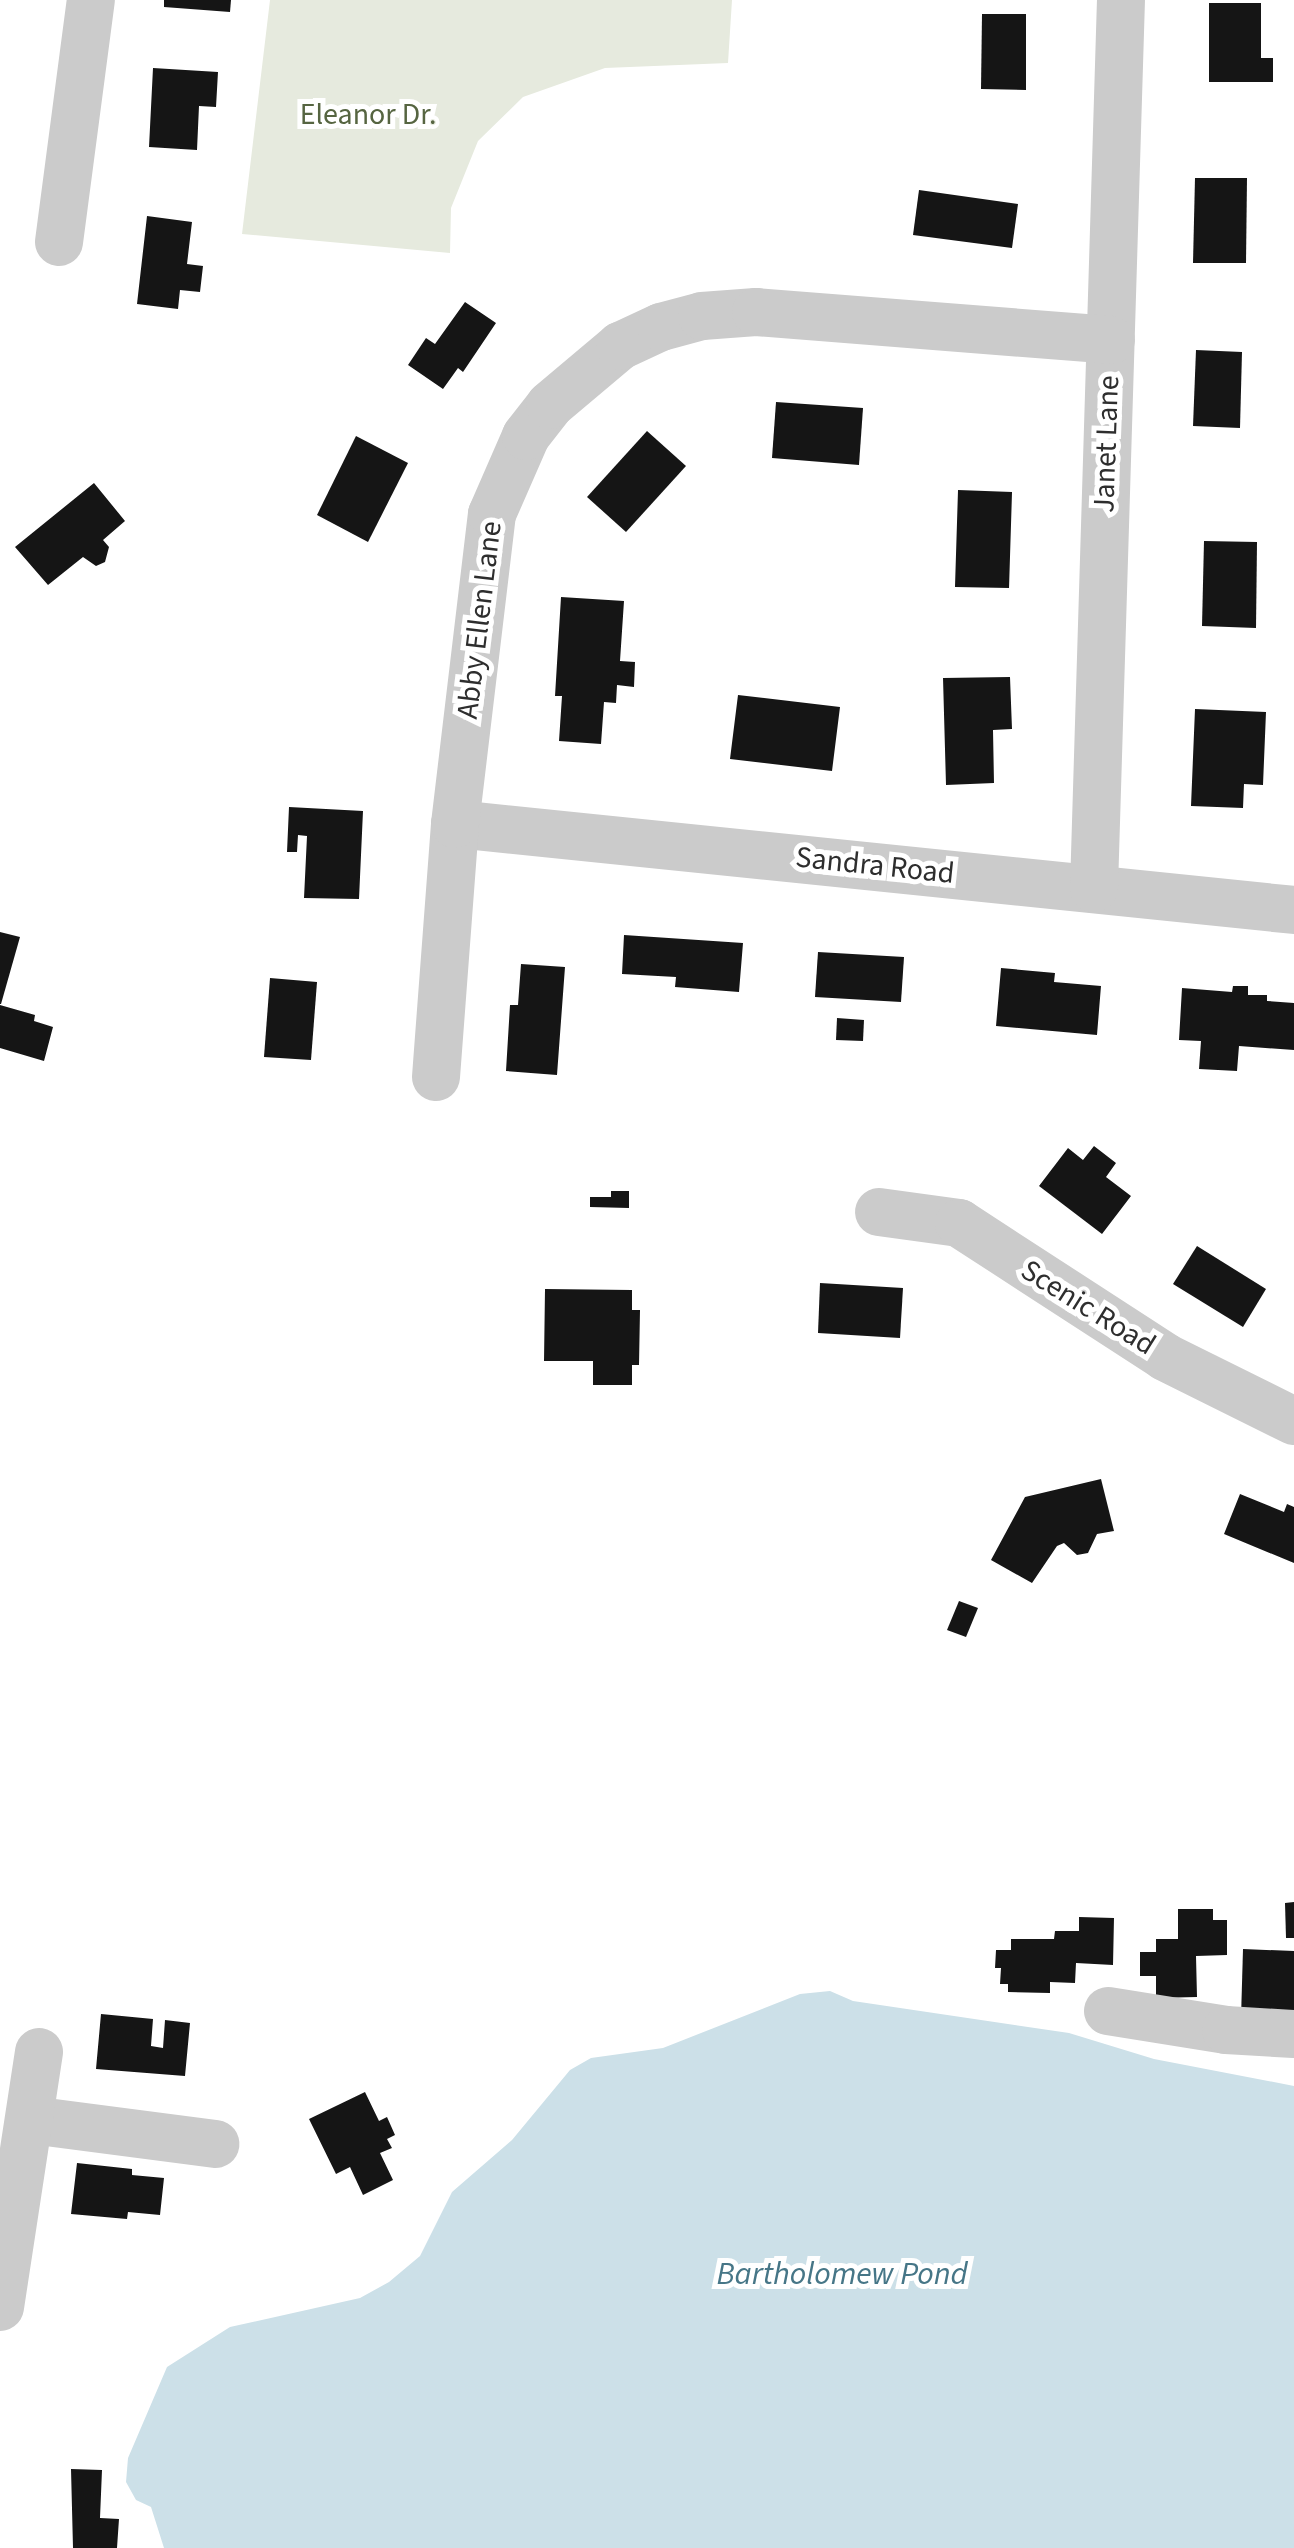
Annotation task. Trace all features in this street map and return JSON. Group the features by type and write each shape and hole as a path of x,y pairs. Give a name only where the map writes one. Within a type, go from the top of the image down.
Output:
{"street":[{"path":"59,242 91,0"},
{"name":"Janet Lane","path":"1094,888 1121,0"},
{"name":"Abby Ellen Lane","path":"436,1077 455,824 492,514 516,454 550,405 620,346 661,327 702,316 756,312 1110,340"},
{"name":"Sandra Road","path":"455,824 1294,910"},
{"name":"Scenic Road","path":"879,1212 959,1224 1165,1357 1294,1421"},
{"path":"1108,2011 1226,2030 1294,2034"},
{"path":"0,2307 39,2052"},
{"path":"30,2120 215,2144"}],"green space":[{"name":"Eleanor Dr.","path":"270,0 732,0 728,63 605,68 523,97 478,141 451,208 450,253 242,234"}],"water":[{"name":"Bartholomew Pond","path":"830,1991 853,2001 1069,2033 1154,2059 1294,2086 1294,2548 164,2548 151,2507 136,2500 126,2482 128,2458 167,2367 230,2327 360,2298 389,2282 420,2256 452,2192 512,2140 570,2070 591,2058 663,2048 800,1994"}],"building":[{"path":"164,0 231,0 230,12 164,7"},
{"path":"1209,3 1261,3 1261,58 1273,58 1273,82 1209,82"},
{"path":"982,14 1026,14 1026,90 981,89"},
{"path":"153,68 218,72 216,107 199,106 197,150 149,147"},
{"path":"1195,178 1247,178 1246,263 1193,263"},
{"path":"919,190 1018,204 1012,248 913,235"},
{"path":"147,216 192,222 187,264 203,266 200,292 180,290 178,309 137,304"},
{"path":"465,302 496,323 463,372 458,368 443,389 408,365 426,338 435,344"},
{"path":"1196,350 1242,352 1240,428 1193,426"},
{"path":"776,402 863,408 859,465 772,458"},
{"path":"647,431 686,466 626,532 587,497"},
{"path":"356,436 408,463 368,542 317,515"},
{"path":"94,483 125,521 103,540 109,547 105,562 96,566 83,557 48,585 15,547"},
{"path":"958,490 1012,492 1009,588 955,587"},
{"path":"1204,541 1257,542 1256,628 1202,626"},
{"path":"561,597 624,601 620,661 635,662 634,687 617,685 616,703 604,702 601,744 559,741 562,696 555,696"},
{"path":"1010,677 1012,729 993,730 994,783 946,785 943,678"},
{"path":"738,695 840,707 832,771 730,759"},
{"path":"1195,709 1266,712 1263,785 1244,784 1243,808 1191,806"},
{"path":"289,807 363,811 359,899 304,898 307,836 298,835 297,852 287,852"},
{"path":"0,932 20,937 1,1004 0,1004"},
{"path":"624,935 743,943 739,992 675,987 676,977 622,974"},
{"path":"818,952 904,957 901,1002 815,997"},
{"path":"521,964 565,967 557,1075 506,1071 510,1005 518,1005"},
{"path":"1001,968 1055,973 1054,982 1101,986 1097,1035 996,1026"},
{"path":"270,978 317,982 311,1060 264,1057"},
{"path":"1233,986 1248,986 1248,995 1267,995 1267,1001 1294,1003 1294,1050 1239,1046 1237,1071 1199,1069 1201,1041 1179,1040 1182,988 1232,992"},
{"path":"0,1005 35,1015 34,1021 53,1027 44,1061 0,1048"},
{"path":"837,1018 864,1020 863,1041 836,1040"},
{"path":"1094,1146 1116,1163 1106,1177 1131,1196 1102,1234 1039,1186 1068,1148 1083,1160"},
{"path":"611,1191 629,1191 629,1208 590,1207 590,1197 611,1197"},
{"path":"1197,1246 1266,1289 1243,1327 1173,1284"},
{"path":"820,1283 903,1288 900,1338 818,1333"},
{"path":"545,1289 632,1290 632,1310 640,1310 639,1365 632,1365 632,1385 593,1385 593,1361 544,1361"},
{"path":"1101,1479 1114,1531 1097,1534 1088,1553 1077,1555 1064,1543 1057,1546 1032,1583 991,1560 1025,1497"},
{"path":"1240,1494 1284,1512 1287,1504 1294,1507 1294,1563 1224,1534"},
{"path":"959,1601 978,1608 966,1637 947,1630"},
{"path":"1294,1902 1294,1938 1286,1938 1285,1903"},
{"path":"1178,1909 1213,1909 1213,1920 1227,1920 1227,1955 1196,1956 1197,1997 1156,1998 1156,1976 1140,1976 1140,1952 1156,1952 1156,1939 1178,1939"},
{"path":"1079,1917 1114,1918 1113,1965 1076,1963 1075,1983 1050,1982 1050,1993 1008,1992 1008,1984 1000,1984 1001,1968 995,1968 996,1950 1011,1950 1011,1939 1054,1939 1055,1931 1079,1931"},
{"path":"1243,1949 1294,1951 1294,2021 1241,2018"},
{"path":"101,2014 153,2019 151,2046 163,2048 165,2020 190,2023 185,2076 96,2069"},
{"path":"365,2092 379,2121 387,2117 395,2135 387,2139 392,2148 380,2153 393,2180 363,2195 350,2167 336,2174 309,2119"},
{"path":"77,2163 132,2169 132,2175 164,2178 160,2215 128,2212 127,2219 71,2214"},
{"path":"71,2469 102,2470 100,2518 119,2519 117,2548 73,2548"}]}
